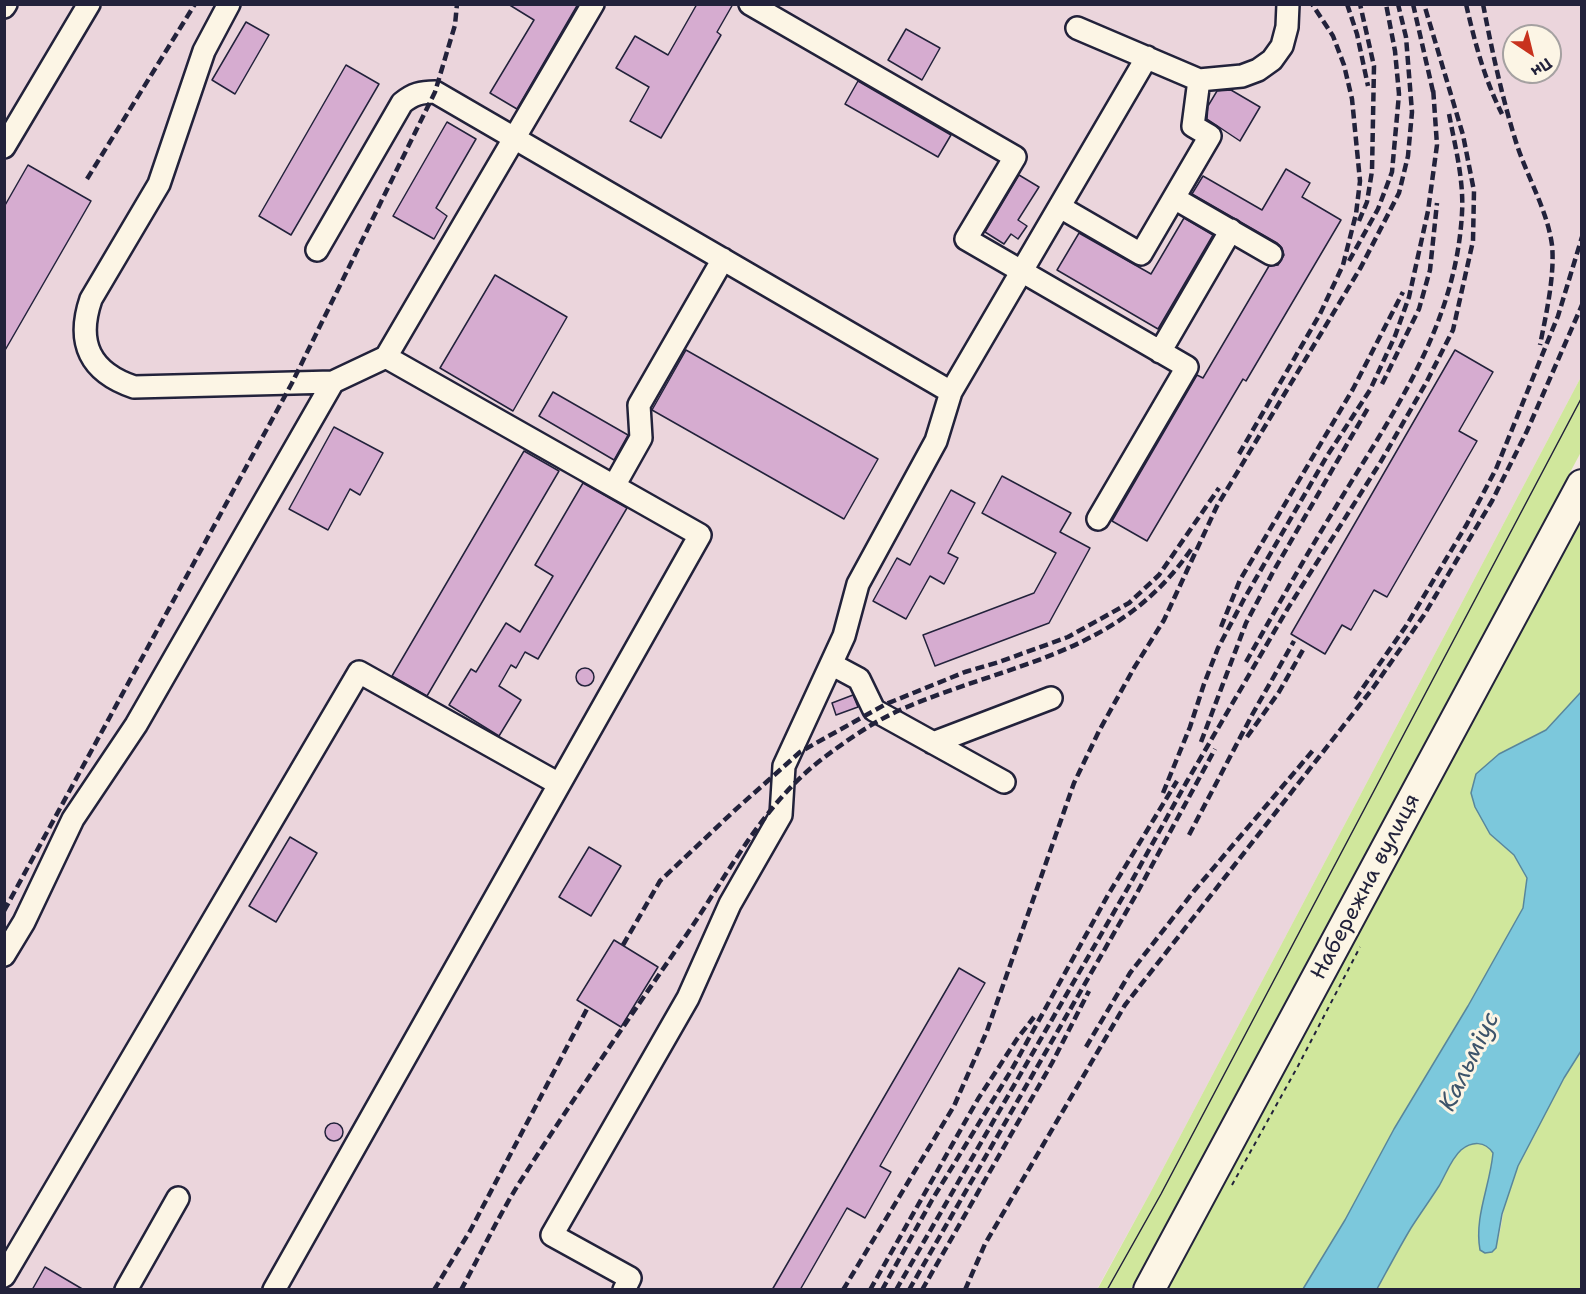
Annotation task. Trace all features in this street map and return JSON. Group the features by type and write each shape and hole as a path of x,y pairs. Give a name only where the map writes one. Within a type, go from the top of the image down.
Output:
{"highway":[{"name":"Набережна вулиця","path":"1149,1290 1581,485"}],"lane":[{"path":"4,147 89,4"},
{"path":"229,4 204,51 159,184 91,299 85,317 85,336 90,354 101,369 116,381 134,387 333,382 386,357 593,4"},
{"path":"750,4 1016,157 966,239 1186,367 1098,519"},
{"path":"1077,28 1199,80 1242,76 1258,70 1272,60 1282,46 1287,27 1288,4"},
{"path":"624,1290 630,1278 552,1235 688,998 730,904 781,815 784,766 844,636 858,584 936,441 951,392 1147,57"},
{"path":"1060,207 1141,254 1210,136 1193,126 1199,80"},
{"path":"317,250 402,103 412,95 423,92 435,93 951,392"},
{"path":"1174,198 1270,254"},
{"path":"1160,352 1231,230"},
{"path":"614,486 641,438 639,405 723,259"},
{"path":"274,1290 700,535 386,357"},
{"path":"4,955 24,922 73,819 136,725 333,382"},
{"path":"831,664 859,679 874,710 1004,782"},
{"path":"4,1276 359,672 559,784"},
{"path":"933,743 1051,698"},
{"path":"126,1290 178,1198"}],"shaded area":[{"path":"5,5 1581,5 1581,377 1149,1195 1097,1289 5,1290"}],"green space":[{"path":"1581,377 1581,452 1131,1289 1097,1290 1149,1195"},
{"path":"1581,515 1581,692 1546,730 1499,754 1490,834 1514,855 1527,878 1523,908 1468,1006 1394,1129 1345,1220 1303,1289 1166,1290"},
{"path":"1581,1051 1581,1289 1377,1290 1454,1158 1461,1150 1474,1144 1482,1144 1493,1153 1479,1226 1480,1250 1485,1253 1492,1252 1497,1243 1505,1204 1519,1164 1548,1106"}],"water":[{"name":"Кальміус","path":"1581,692 1581,1051 1564,1078 1518,1166 1502,1214 1496,1248 1492,1252 1485,1253 1480,1250 1479,1238 1479,1226 1493,1153 1482,1144 1474,1144 1465,1147 1454,1158 1377,1289 1303,1289 1345,1220 1394,1129 1468,1006 1523,908 1527,878 1514,855 1490,834 1475,807 1471,793 1476,774 1499,754 1546,730"}],"building":[{"path":"508,4 578,4 517,109 490,93 534,20"},
{"path":"697,4 733,4 717,32 721,35 661,138 630,121 649,87 616,68 635,36 668,55"},
{"path":"246,22 269,35 235,94 212,80"},
{"path":"906,29 940,48 922,80 888,60"},
{"path":"346,65 379,84 291,235 259,216"},
{"path":"858,81 951,135 938,157 845,104"},
{"path":"1231,90 1260,107 1240,141 1207,119 1208,106 1217,91"},
{"path":"447,122 476,139 436,208 447,216 434,239 393,216"},
{"path":"28,165 91,201 4,352 4,207"},
{"path":"1286,169 1310,183 1302,197 1341,220 1246,381 1243,379 1147,541 1112,521 1197,375 1203,378 1269,266 1278,265 1284,255 1277,243 1192,194 1203,176 1262,210"},
{"path":"1019,175 1039,187 1018,220 1027,226 1018,239 1011,234 1004,244 985,232"},
{"path":"1184,218 1213,235 1158,329 1057,270 1079,233 1151,274"},
{"path":"495,275 567,317 513,411 440,368"},
{"path":"686,350 878,459 844,519 652,410"},
{"path":"1455,350 1493,372 1459,431 1477,441 1387,597 1374,590 1351,630 1342,625 1325,654 1291,634"},
{"path":"553,392 628,435 614,460 539,416"},
{"path":"334,427 383,453 360,495 350,489 328,530 289,509"},
{"path":"524,451 559,471 427,696 392,676"},
{"path":"1002,476 1071,513 1060,532 1090,548 1049,623 935,666 923,635 1034,593 1056,553 982,513"},
{"path":"583,483 627,508 538,659 525,652 516,668 511,665 499,686 521,700 499,736 449,705 471,669 476,672 506,623 520,632 553,576 535,565"},
{"path":"951,490 975,503 948,553 958,558 944,584 930,576 906,619 873,601 897,558 910,565"},
{"path":"581,668 589,668 594,673 592,684 581,686 576,681 576,673"},
{"path":"853,695 858,707 836,715 832,703"},
{"path":"290,837 317,853 276,922 249,906"},
{"path":"589,847 621,866 591,916 559,897"},
{"path":"614,940 658,967 621,1027 577,1000"},
{"path":"959,968 985,983 880,1166 891,1172 865,1218 847,1208 800,1290 772,1290"},
{"path":"330,1123 338,1123 343,1128 341,1139 330,1141 325,1136 325,1128"},
{"path":"45,1267 84,1290 32,1290"}],"tram line":[{"path":"1107,1290 1161,1194 1582,397"}],"railway":[{"path":"87,179 195,4"},
{"path":"4,911 292,383 435,92 455,25 457,4"},
{"path":"1239,454 1320,314 1343,265 1356,214 1360,181 1352,99 1344,65 1333,36 1312,4"},
{"path":"1347,4 1357,34 1368,86"},
{"path":"1359,221 1367,202 1372,171 1374,66 1360,4"},
{"path":"1349,261 1378,209 1392,172 1399,94 1395,51 1386,4"},
{"path":"843,1290 954,1106 987,1031 1074,783 1099,731 1164,620 1217,506 1361,267 1399,193 1408,156 1412,112 1406,37 1398,4"},
{"path":"1413,4 1434,96"},
{"path":"896,1290 1288,608 1380,463 1426,383 1453,330 1473,241 1474,191 1463,135 1424,4"},
{"path":"1466,4 1481,60 1502,114"},
{"path":"1483,4 1511,125 1520,155 1546,219 1552,245 1551,282 1540,345"},
{"path":"1163,793 1190,727 1218,648 1327,456 1370,390 1395,336 1409,297 1428,211 1437,145 1433,87"},
{"path":"1246,662 1400,402 1435,330 1448,293 1457,254 1462,213 1460,176 1449,114"},
{"path":"1382,384 1419,309 1430,270 1437,203"},
{"path":"1355,699 1406,626 1467,524 1496,469 1558,316 1582,237"},
{"path":"1221,627 1240,580 1353,389 1403,292"},
{"path":"965,1290 985,1244 1125,1005 1373,688 1424,615 1492,501 1527,431 1582,305"},
{"path":"1201,742 1246,623 1368,408"},
{"path":"623,945 660,881 800,752 886,704 965,672 1068,637 1129,603 1159,575 1219,488"},
{"path":"461,1290 503,1211 538,1153 749,839 784,794 826,756 861,731 890,715 941,694 1059,652 1096,635 1130,613 1163,584 1192,548"},
{"path":"1189,835 1294,641"},
{"path":"1247,737 1279,692 1304,648"},
{"path":"1086,1047 1130,973 1194,891 1315,748"},
{"path":"909,1290 1137,893 1215,749"},
{"path":"882,1290 932,1200 1012,1069 1108,895 1177,781"},
{"path":"922,1290 1052,1063 1089,991"},
{"path":"434,1290 470,1231 588,1007"},
{"path":"870,1290 978,1099 1034,1017"}]}
